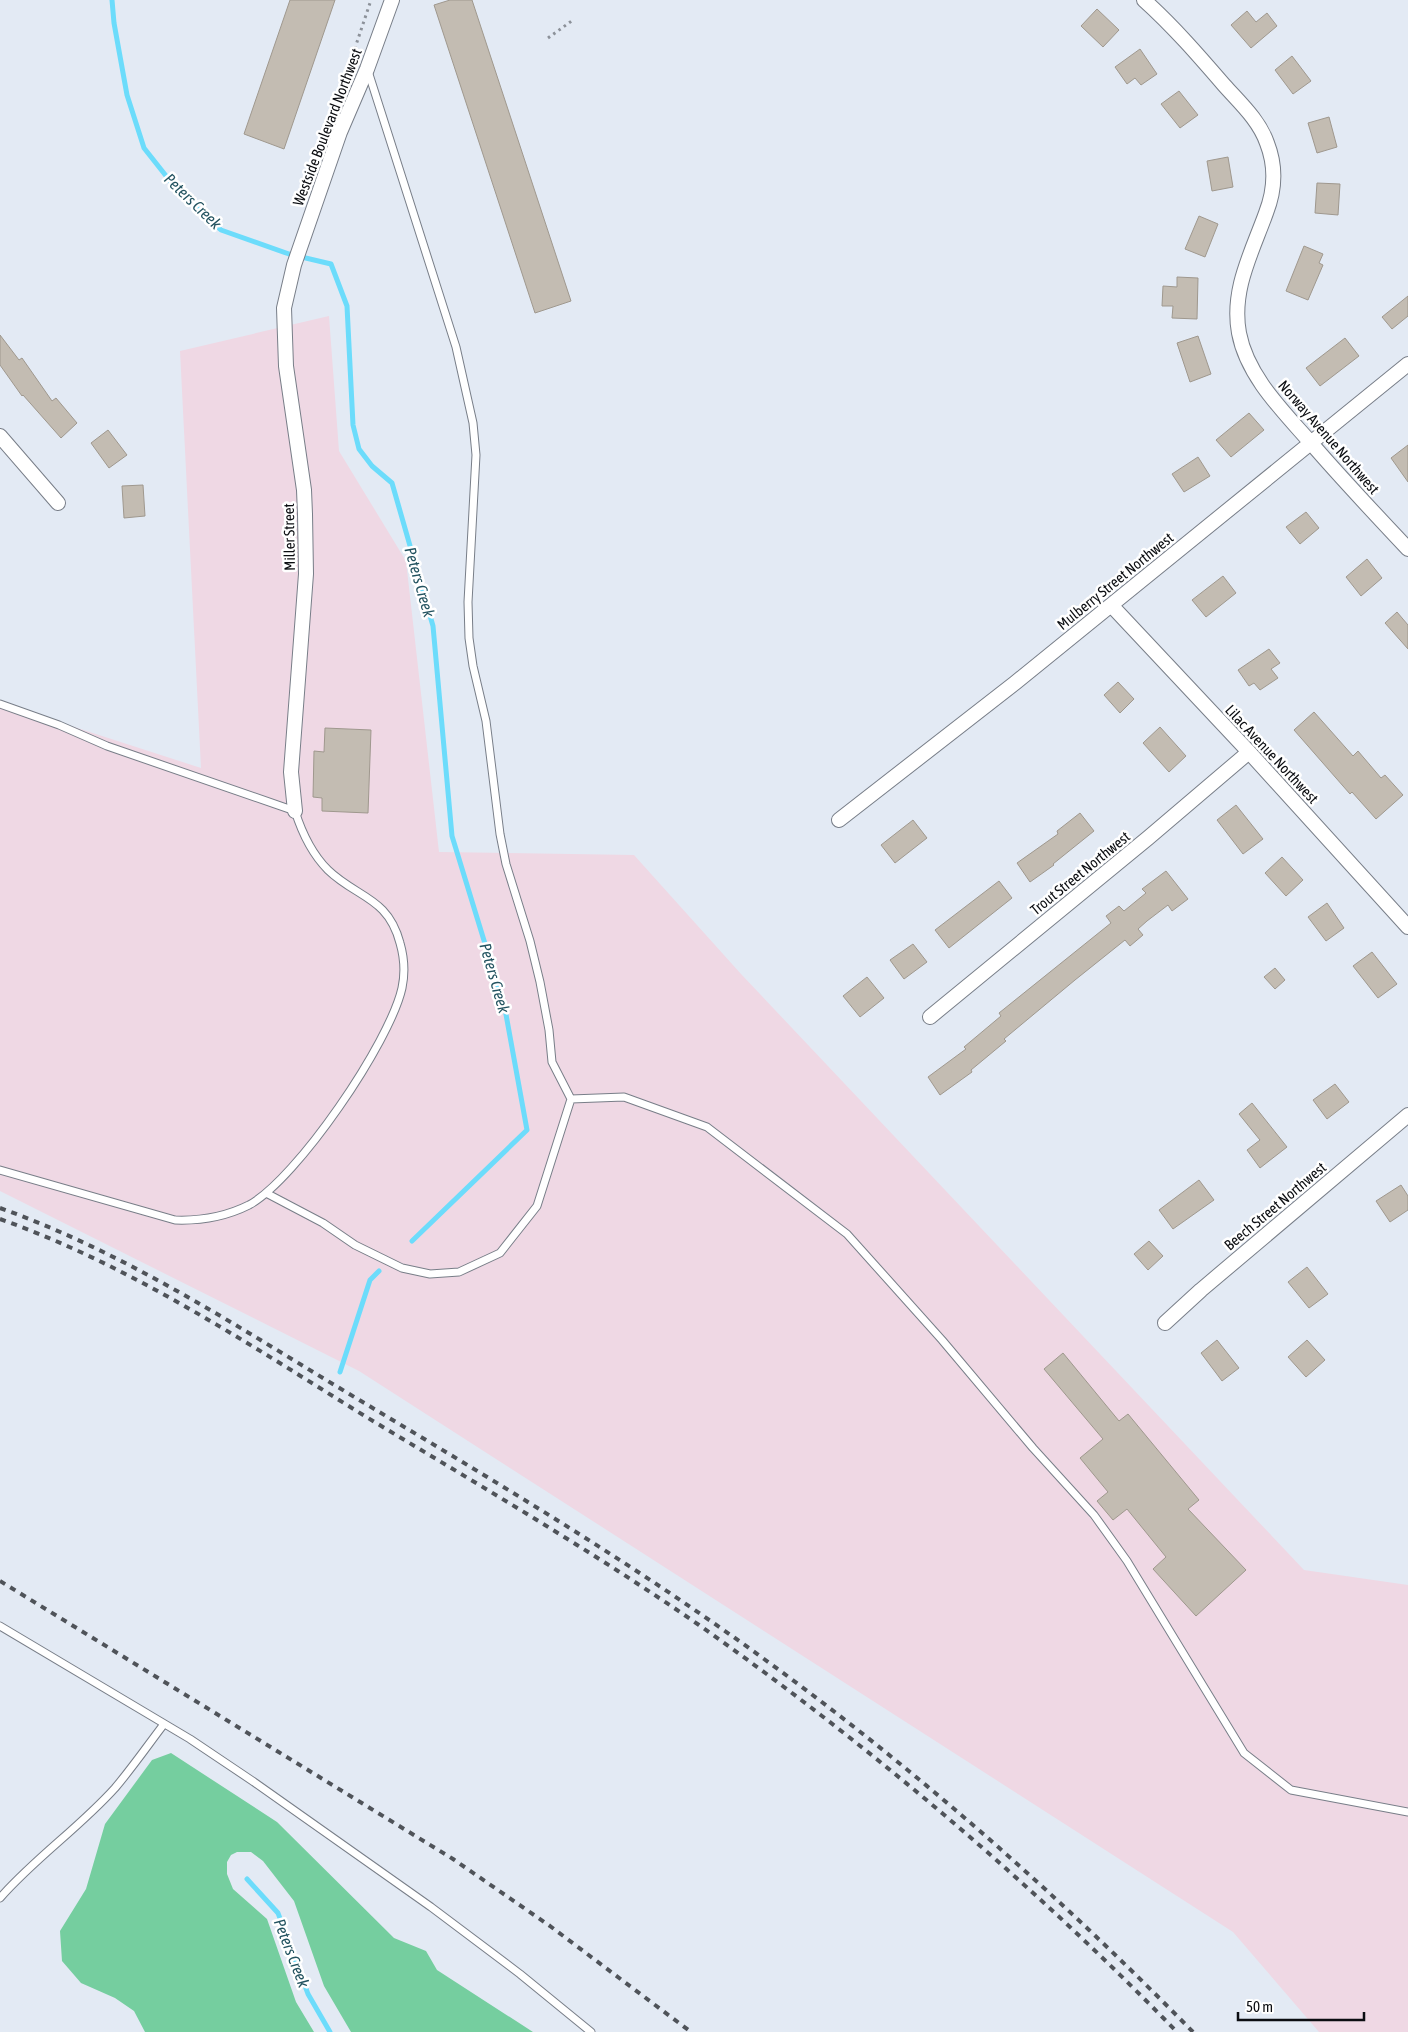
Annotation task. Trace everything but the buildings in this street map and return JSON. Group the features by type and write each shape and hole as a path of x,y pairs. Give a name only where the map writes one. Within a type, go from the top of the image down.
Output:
{"street":[{"name":"Westside Boulevard Northwest","path":"294,265 340,132 367,69 392,0"},
{"name":"Norway Avenue Northwest","path":"1144,0 1186,42 1258,124 1267,142 1272,161 1274,181 1267,210 1240,282 1237,309 1239,332 1248,359 1261,383 1310,443 1408,549"},
{"name":"Miller Street","path":"294,265 284,308 284,333 286,366 304,490 306,557 292,772 295,811"},
{"name":"Mulberry Street Northwest","path":"839,820 1007,689 1408,364"},
{"path":"0,436 58,503"},
{"name":"Lilac Avenue Northwest","path":"1111,605 1408,927"},
{"name":"Trout Street Northwest","path":"930,1017 1148,838 1248,752"},
{"name":"Beech Street Northwest","path":"1165,1323 1201,1290 1408,1115"}],"lane":[{"path":"266,1193 323,1223 355,1245 402,1268 430,1274 459,1272 500,1253 537,1206 571,1099 552,1062 549,1030 540,982 530,941 506,864 500,834 486,721 473,666 469,638 468,602 476,455 473,423 456,347 367,69"},
{"path":"0,704 59,724 107,746 295,811 302,833 313,852 328,870 382,908 392,922 400,943 404,963 402,988 389,1024 372,1058 294,1165 266,1193 250,1204 231,1213 207,1219 176,1220 0,1170"},
{"path":"571,1099 624,1097 707,1127 847,1234 942,1340 1033,1448 1094,1515 1127,1560 1244,1753 1291,1790 1408,1812"},
{"path":"0,1626 190,1739 254,1782 431,1907 520,1974 592,2032"},
{"path":"0,1898 21,1874 84,1819 115,1788 164,1724"}],"path":[{"path":"548,38 573,20"}],"shaded area":[{"path":"329,316 339,451 406,561 439,852 634,855 741,974 1304,1570 1408,1585 1408,2032 1319,2032 1233,1932 359,1371 0,1191 0,703 201,768 180,351"}],"green space":[{"path":"171,1753 277,1822 394,1938 426,1951 437,1970 533,2032 351,2032 324,1986 294,1901 263,1861 251,1852 237,1852 231,1855 227,1862 227,1874 233,1889 267,1919 296,2002 314,2032 145,2032 134,2011 115,1998 81,1983 62,1961 60,1931 86,1889 105,1824 152,1760"}],"waterway":[{"name":"Peters Creek","path":"112,0 114,23 127,95 144,148 178,191 221,230 289,254 331,264 347,306 353,425 359,449 372,466 392,483 433,626 452,836 505,1009 527,1130 412,1241"},
{"name":"Peters Creek","path":"340,1372 370,1280 379,1271"},
{"name":"Peters Creek","path":"247,1879 278,1913 308,1994 330,2032"}],"railway":[{"path":"0,1208 94,1248 185,1295 533,1505 702,1615 832,1710 958,1812 1078,1919 1193,2032"},
{"path":"0,1219 49,1238 97,1260 143,1283 235,1335 535,1519 699,1625 763,1671 887,1767 1007,1869 1122,1976 1177,2032"},
{"path":"0,1581 453,1859 550,1926 691,2032"}]}
